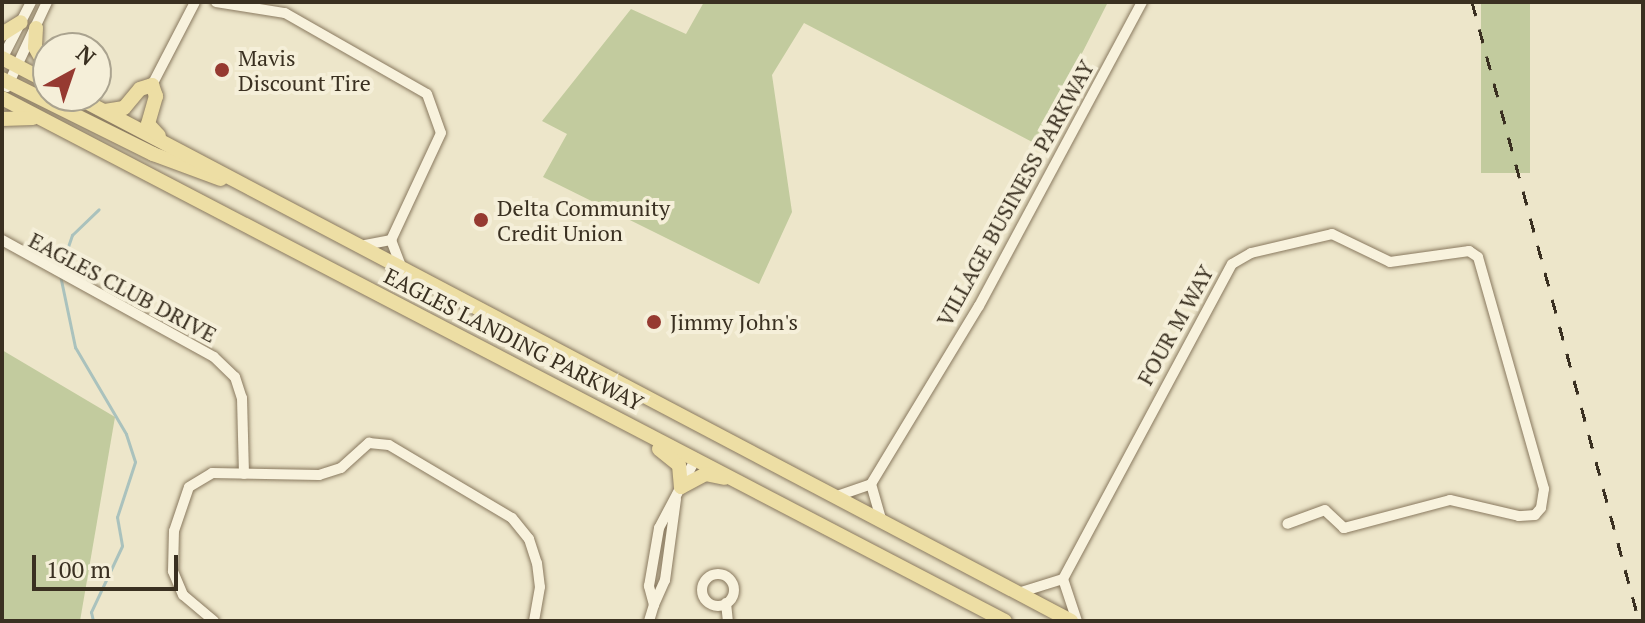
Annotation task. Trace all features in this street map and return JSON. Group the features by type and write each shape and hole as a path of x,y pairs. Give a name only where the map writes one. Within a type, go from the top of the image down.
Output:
{"main road":[{"path":"2,34 21,22"},
{"path":"36,28 36,32"},
{"path":"2,58 32,74"},
{"path":"17,66 5,76 153,154 252,188"},
{"path":"112,110 124,108 140,89 152,85 156,96 148,124 165,143"},
{"name":"EAGLES LANDING PARKWAY","path":"2,97 1005,621"},
{"name":"EAGLES LANDING PARKWAY","path":"106,112 1071,621"},
{"path":"2,119 15,115 47,122"},
{"path":"546,381 589,412 672,456 677,496"},
{"path":"677,496 705,474 744,483"}],"street":[{"path":"2,58 31,2"},
{"path":"17,66 47,2"},
{"path":"152,85 195,2"},
{"path":"216,2 285,13 427,94 441,133 391,240 402,270"},
{"name":"VILLAGE BUSINESS PARKWAY","path":"871,484 979,306 1142,2"},
{"path":"2,97 5,76"},
{"name":"FOUR M WAY","path":"1063,579 1232,264 1251,253 1332,234 1390,262 1464,252 1478,257 1484,268 1544,489 1541,508 1535,515 1519,516 1450,500 1344,528 1325,510 1287,524"},
{"path":"2,240 6,249"},
{"path":"360,246 391,240"},
{"name":"EAGLES CLUB DRIVE","path":"6,249 224,367 235,377 242,398 244,474"},
{"path":"214,621 183,595 173,571 174,531 189,487 199,478 244,474 319,475 341,468 369,443 389,445 512,518 529,539 537,563 540,587 534,621"},
{"path":"654,605 649,586 655,547 666,534 677,496 696,458"},
{"path":"832,496 871,484 883,523"},
{"path":"649,621 665,580 677,496"},
{"path":"1018,593 1063,579 1077,621"},
{"path":"726,603 728,621"}],"green space":[{"path":"704,2 1108,2 1036,144 804,23 772,75 792,212 759,284 543,177 567,134 542,121 631,9 686,34"},
{"path":"1481,2 1530,2 1530,173 1481,173"},
{"path":"2,350 115,417 80,621 2,621"}],"waterway":[{"path":"61,267 72,235 99,209"},
{"path":"60,275 75,347 126,434 135,462 117,517 122,546 91,612 93,621"}],"railway":[{"path":"1472,2 1639,621"}],"place":[{"name":"Mavis Discount Tire","path":"222,70"},
{"name":"Delta Community Credit Union","path":"481,220"},
{"name":"Jimmy John's","path":"654,322"}]}
